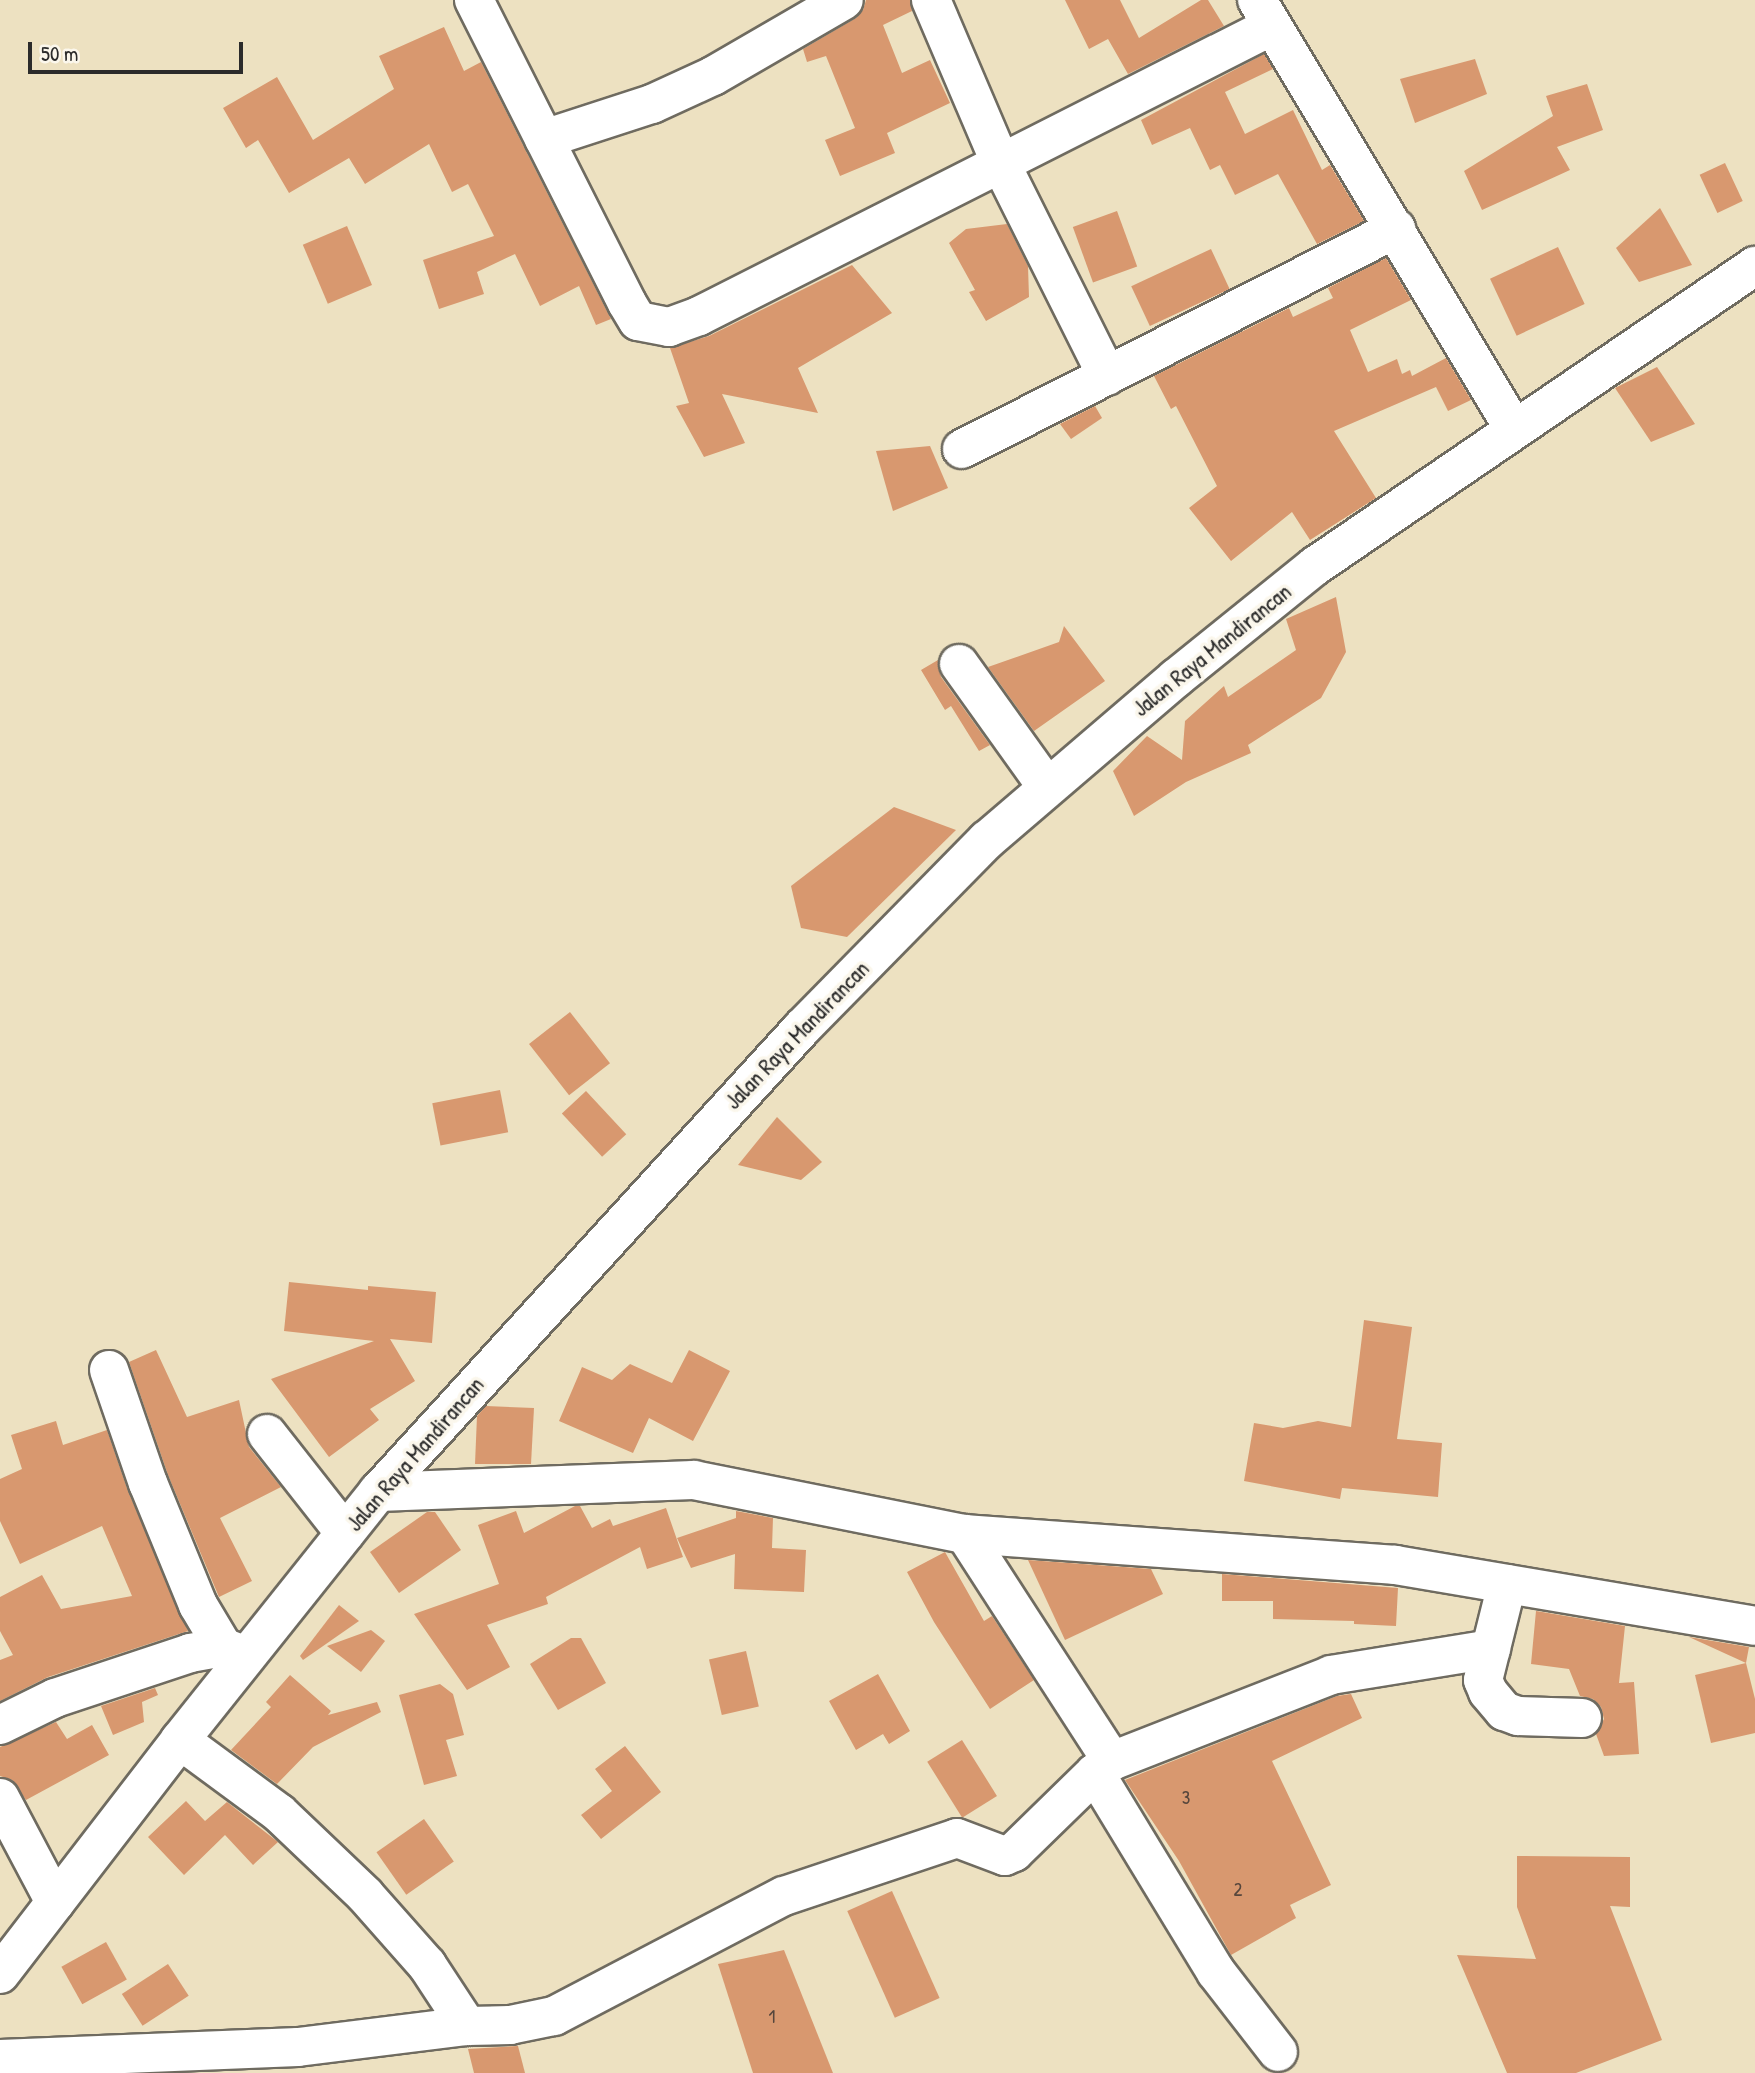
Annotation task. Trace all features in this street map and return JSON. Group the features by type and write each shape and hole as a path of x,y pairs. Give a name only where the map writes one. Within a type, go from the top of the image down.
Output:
{"street":[{"path":"474,0 638,321 669,327 699,316 1001,164 1265,13 1514,429"},
{"path":"544,139 652,104 713,76 844,0"},
{"path":"931,0 1001,164 1107,376"},
{"path":"962,449 1396,229"},
{"name":"Jalan Raya Mandirancan","path":"0,1974 180,1740 235,1651 802,1028 987,840 1047,787 1315,566 1755,266"},
{"path":"960,664 1047,787"},
{"path":"109,1370 144,1471 198,1605 235,1651"},
{"path":"267,1434 345,1533"},
{"path":"378,1492 694,1480 965,1534 1395,1565 1755,1626"},
{"path":"965,1534 1104,1767 1216,1972 1278,2052"},
{"path":"1507,1584 1483,1680 1496,1704 1504,1711 1518,1716 1582,1718"},
{"path":"0,2059 298,2047 467,2026 510,2025 554,2016 784,1896 957,1838 1005,1856 1014,1852 1104,1767 1331,1675 1491,1649"},
{"path":"0,1725 55,1698 190,1653 235,1651"},
{"path":"180,1740 279,1813 365,1895 427,1965 467,2026"},
{"path":"0,1798 55,1902"}],"building":[{"path":"866,0 910,0 912,11 883,25 902,73 930,60 950,103 887,133 895,153 840,176 825,140 855,128 826,56 807,62 803,49 856,18 863,10"},
{"path":"1065,0 1120,0 1139,38 1201,0 1208,0 1224,26 1128,74 1108,39 1089,49"},
{"path":"444,27 464,71 481,62 611,319 596,325 579,286 540,306 515,254 477,272 484,294 439,309 423,260 494,236 468,184 452,192 429,144 365,184 349,158 289,193 258,140 246,148 223,108 277,77 313,140 394,89 379,56"},
{"path":"1264,54 1273,69 1225,92 1245,134 1293,110 1322,170 1330,165 1364,221 1317,244 1278,174 1235,195 1220,165 1210,170 1190,128 1152,145 1141,120"},
{"path":"1475,59 1487,94 1415,123 1400,79"},
{"path":"1587,84 1603,130 1557,147 1570,170 1482,210 1464,171 1553,116 1546,96"},
{"path":"1725,163 1743,201 1717,213 1700,175"},
{"path":"1660,208 1692,265 1639,282 1616,248"},
{"path":"1117,211 1137,266 1093,283 1073,227"},
{"path":"1007,224 1028,266 1029,297 986,321 969,292 975,290 949,243 966,229"},
{"path":"347,226 372,285 328,304 303,245"},
{"path":"1558,247 1585,304 1517,336 1490,279"},
{"path":"1211,249 1230,289 1150,326 1131,286"},
{"path":"1386,258 1411,300 1350,330 1368,372 1397,359 1402,374 1410,370 1412,376 1446,358 1471,400 1448,411 1436,387 1334,431 1376,498 1310,540 1292,512 1231,561 1189,508 1217,486 1176,406 1171,409 1154,376 1289,308 1293,317 1333,298 1328,288"},
{"path":"852,265 892,313 798,368 818,413 722,394 745,443 704,457 676,406 689,403 670,348 709,336"},
{"path":"1657,367 1695,424 1651,442 1615,388"},
{"path":"1095,406 1102,418 1071,439 1060,424"},
{"path":"930,446 948,488 893,511 876,451"},
{"path":"1336,597 1346,652 1321,698 1248,745 1251,753 1186,782 1134,816 1113,771 1147,736 1182,760 1185,721 1224,686 1228,697 1296,650 1286,619"},
{"path":"1064,626 1105,681 1034,731 988,667 1059,642"},
{"path":"938,660 941,677 990,745 979,751 951,706 945,710 921,670"},
{"path":"894,807 956,830 847,937 801,928 791,886"},
{"path":"570,1012 610,1063 569,1095 529,1044"},
{"path":"500,1090 508,1132 440,1145 432,1103"},
{"path":"586,1091 626,1134 602,1157 562,1114"},
{"path":"777,1117 822,1162 801,1180 738,1165"},
{"path":"289,1282 368,1290 368,1286 436,1292 432,1343 390,1339 415,1381 370,1409 379,1420 329,1457 271,1379 374,1341 284,1331"},
{"path":"1364,1320 1412,1327 1397,1439 1442,1443 1438,1497 1342,1488 1340,1499 1244,1481 1254,1423 1283,1428 1318,1421 1351,1427"},
{"path":"156,1350 187,1417 239,1400 249,1447 281,1487 220,1518 252,1581 219,1597 168,1475 129,1362"},
{"path":"689,1350 730,1371 693,1441 649,1418 633,1453 559,1421 582,1367 612,1380 630,1364 672,1383"},
{"path":"486,1406 534,1408 531,1464 475,1464 477,1416"},
{"path":"56,1421 63,1445 107,1430 128,1491 188,1631 48,1677 0,1701 0,1660 13,1655 0,1631 0,1597 42,1575 61,1609 132,1596 102,1526 20,1564 0,1521 0,1479 22,1469 11,1435"},
{"path":"575,1506 580,1506 592,1528 610,1519 613,1526 666,1508 683,1557 647,1569 640,1547 546,1597 548,1604 487,1625 510,1667 467,1690 414,1614 499,1584 478,1525 516,1511 524,1533"},
{"path":"736,1511 773,1518 772,1548 806,1550 804,1592 734,1589 735,1554 691,1568 677,1538 736,1518"},
{"path":"427,1512 435,1512 461,1550 399,1593 370,1552"},
{"path":"945,1552 984,1621 992,1616 1034,1680 990,1709 934,1622 907,1572"},
{"path":"1028,1560 1151,1569 1163,1594 1065,1640"},
{"path":"1222,1574 1398,1588 1396,1626 1354,1624 1354,1621 1273,1619 1273,1601 1222,1601"},
{"path":"339,1605 359,1621 303,1660 300,1656"},
{"path":"1536,1611 1625,1626 1619,1683 1634,1682 1639,1754 1604,1756 1596,1734 1604,1719 1601,1707 1593,1699 1580,1696 1569,1669 1531,1664"},
{"path":"371,1630 385,1641 361,1672 327,1646"},
{"path":"1689,1637 1749,1647 1746,1663"},
{"path":"571,1638 581,1638 606,1683 558,1710 530,1664"},
{"path":"746,1651 759,1707 722,1715 709,1660"},
{"path":"1746,1663 1755,1699 1755,1733 1711,1743 1695,1675"},
{"path":"878,1674 910,1731 889,1744 883,1734 856,1750 829,1701"},
{"path":"290,1675 331,1711 328,1715 377,1702 381,1712 313,1747 277,1784 231,1750 271,1707 266,1702"},
{"path":"440,1684 453,1694 464,1735 446,1740 457,1776 424,1785 399,1695"},
{"path":"155,1688 158,1695 142,1702 144,1722 113,1735 101,1706"},
{"path":"1351,1694 1362,1718 1272,1761 1331,1885 1290,1905 1296,1918 1231,1955 1179,1861 1125,1780 1337,1696"},
{"path":"56,1722 67,1739 92,1725 109,1755 26,1800 12,1780 0,1776 0,1747"},
{"path":"962,1740 997,1796 962,1818 927,1762"},
{"path":"625,1746 661,1792 601,1839 581,1815 612,1791 595,1769"},
{"path":"186,1801 205,1821 227,1802 278,1842 253,1865 225,1835 184,1875 148,1837"},
{"path":"424,1819 454,1862 406,1895 376,1852"},
{"path":"1517,1856 1630,1857 1630,1907 1610,1906 1662,2040 1576,2073 1507,2073 1457,1955 1536,1959 1517,1907"},
{"path":"892,1891 940,1998 895,2018 847,1911"},
{"path":"106,1942 127,1980 82,2004 61,1967"},
{"path":"784,1950 833,2073 753,2073 718,1964"},
{"path":"168,1964 189,1996 143,2026 122,1994"},
{"path":"518,2046 525,2073 474,2073 468,2049"}]}
